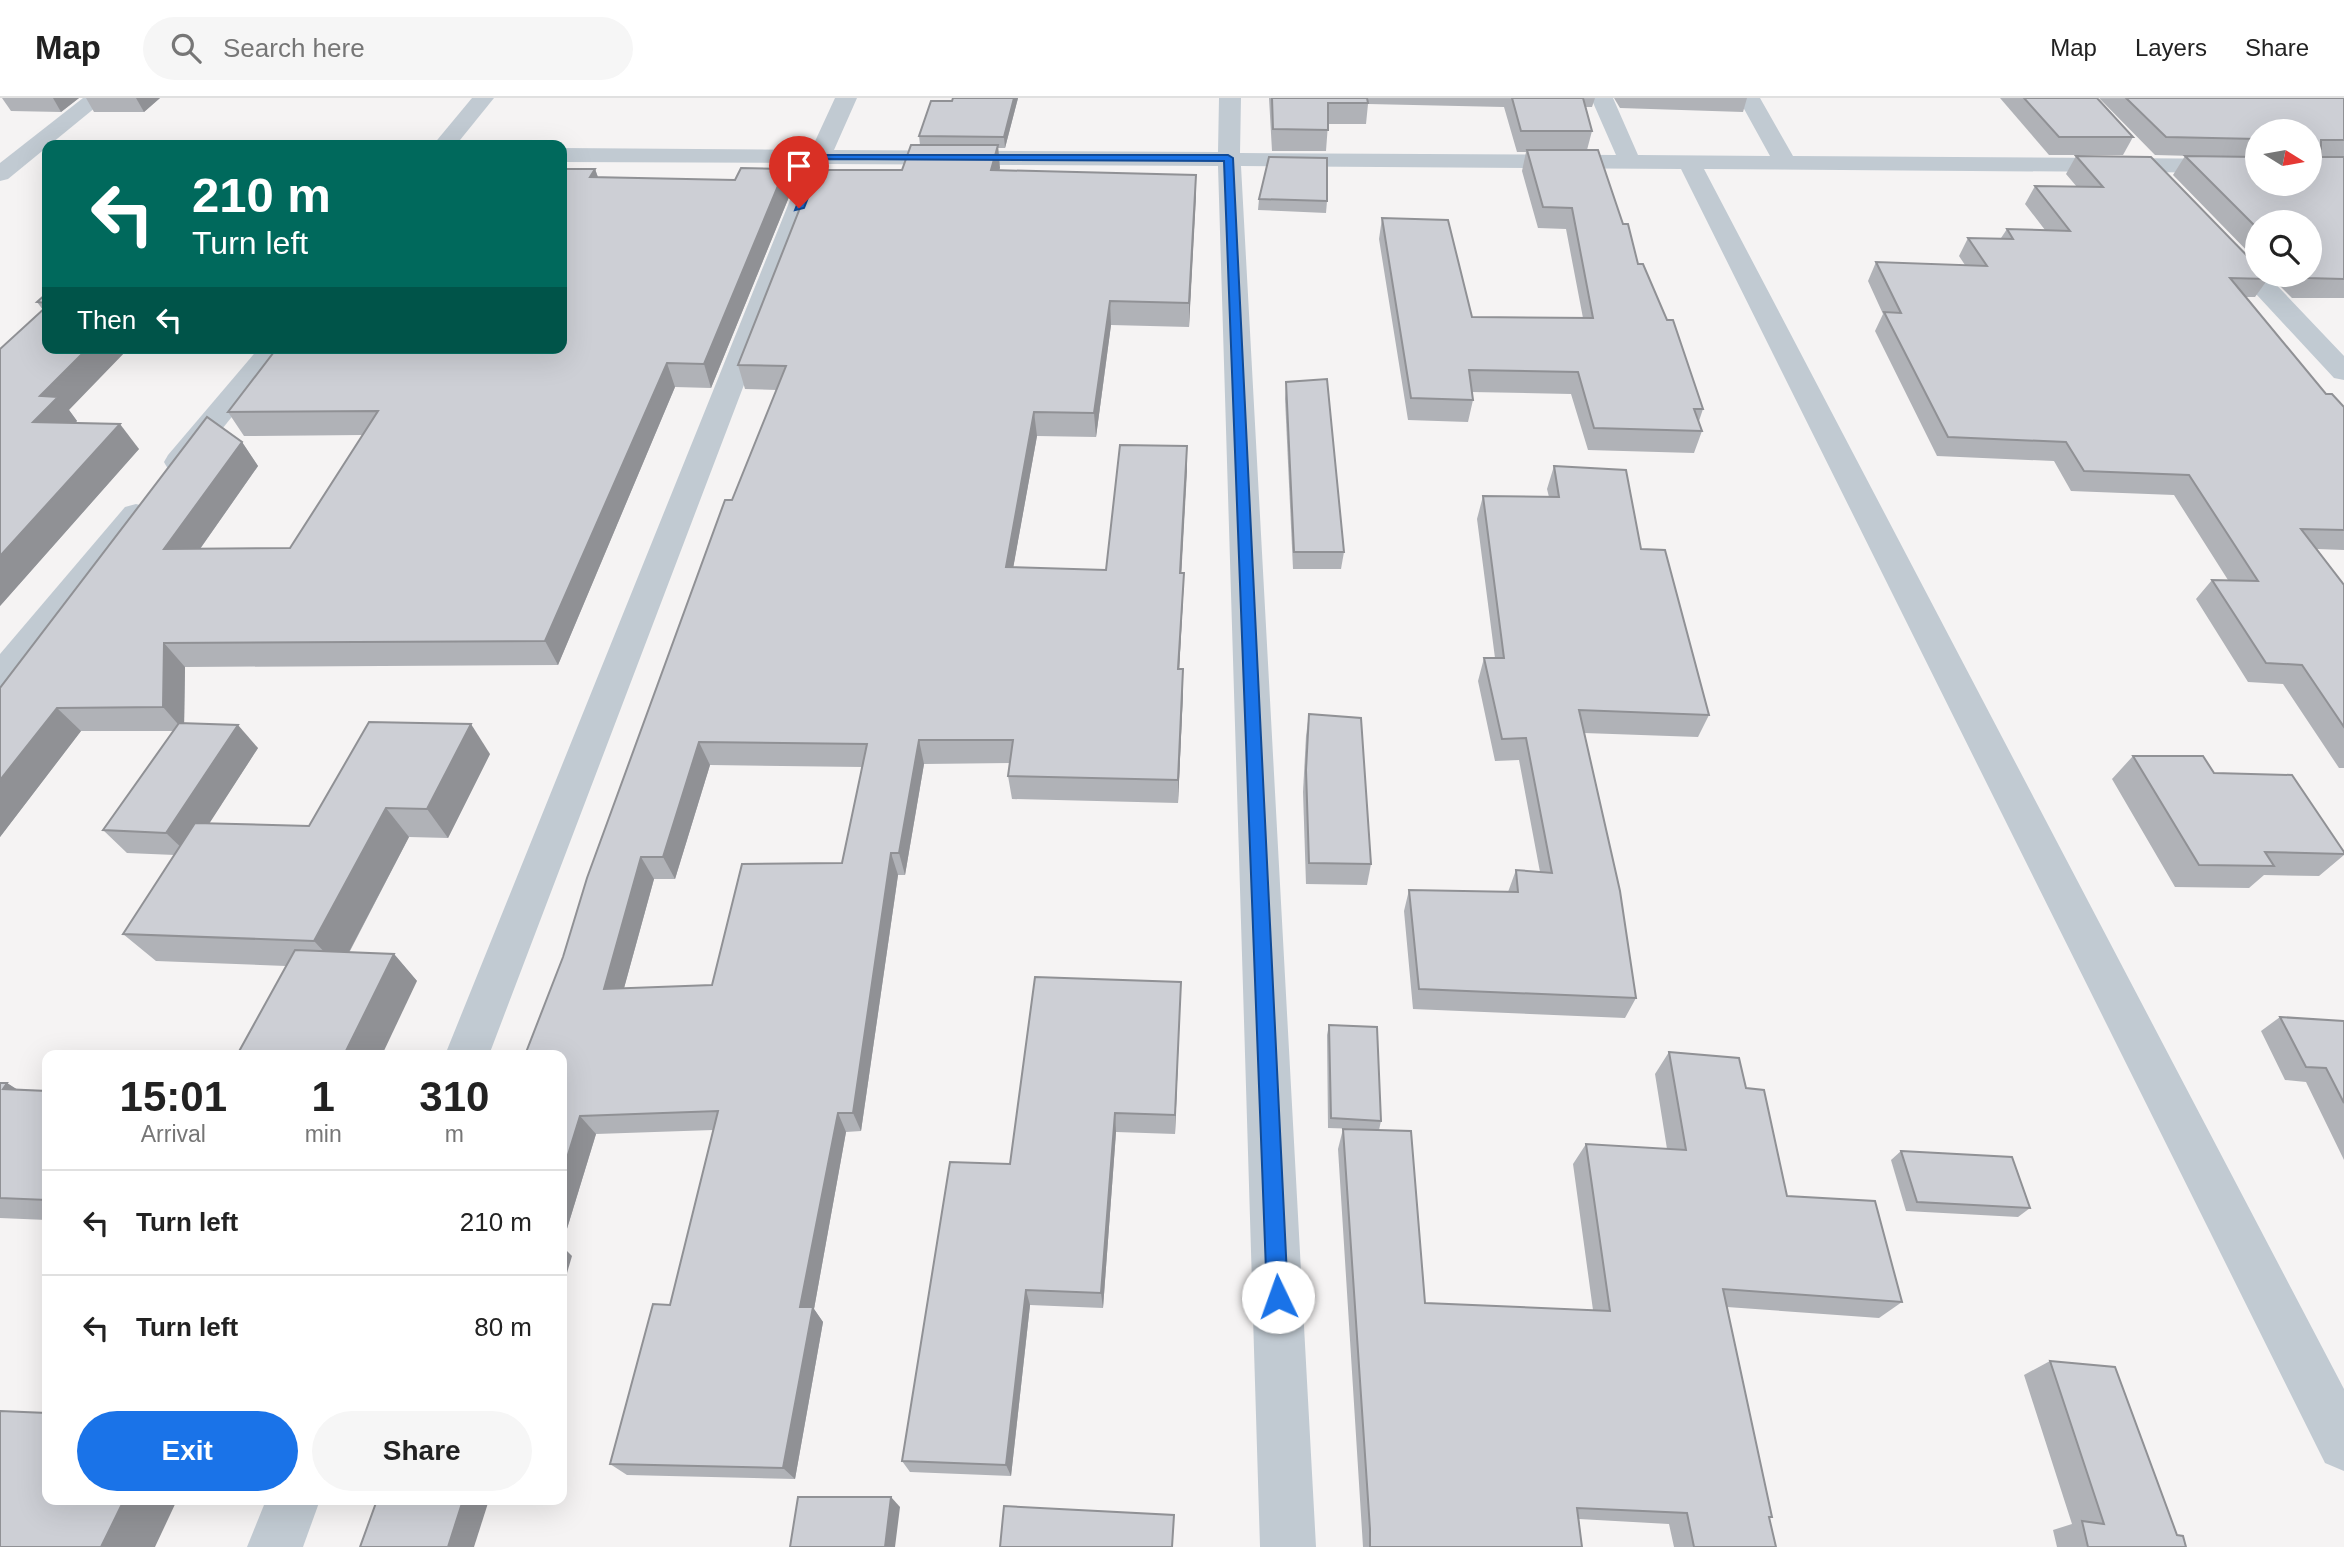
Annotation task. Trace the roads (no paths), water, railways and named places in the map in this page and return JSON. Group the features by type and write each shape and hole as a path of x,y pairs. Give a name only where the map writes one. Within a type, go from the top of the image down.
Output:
{"street":[{"path":"50,140 96,98"},
{"path":"448,140 484,98"},
{"path":"469,1050 819,157 846,98"},
{"path":"1230,98 1228,158 1288,1547"},
{"path":"1602,98 1630,162"},
{"path":"1749,98 1785,163"},
{"path":"2121,137 2167,185"},
{"path":"0,150 38,151"},
{"path":"0,174 38,151"},
{"path":"567,155 2245,166"},
{"path":"1689,163 2344,1444"},
{"path":"2214,234 2344,372"},
{"path":"0,677 269,354"},
{"path":"275,1547 291,1505"}]}
